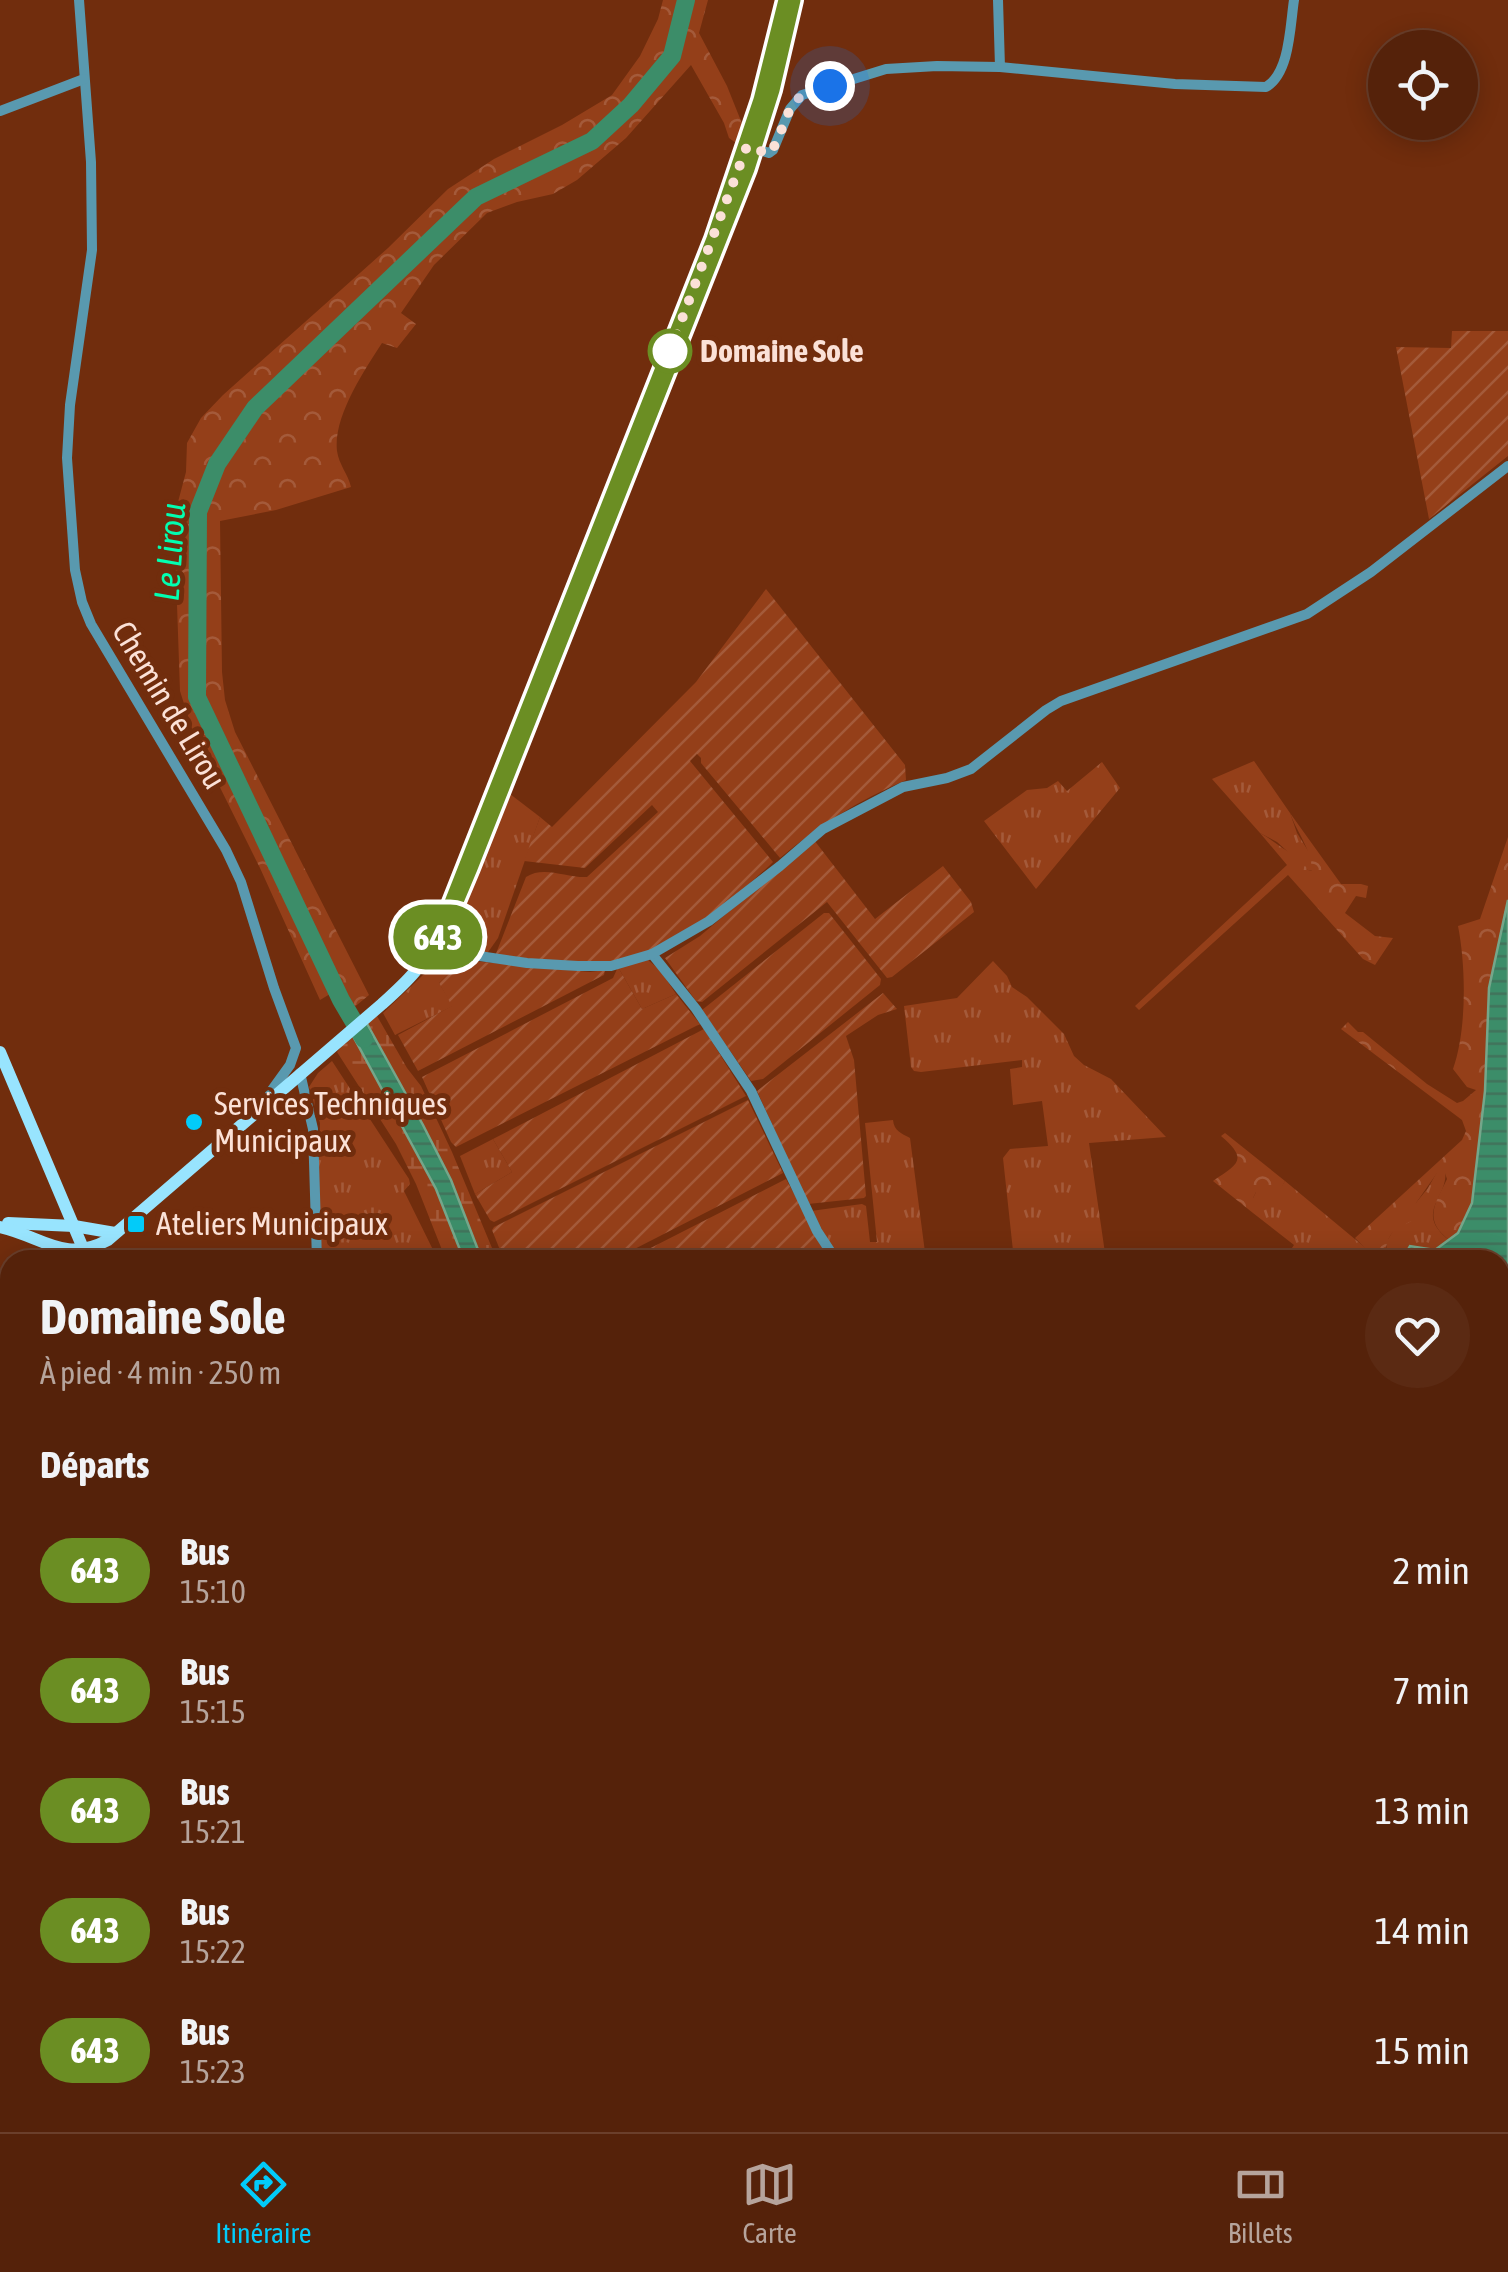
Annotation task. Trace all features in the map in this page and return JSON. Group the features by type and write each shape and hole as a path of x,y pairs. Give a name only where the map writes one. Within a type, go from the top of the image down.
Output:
{"main road":[{"path":"92,1250 374,1010 415,972 435,944 750,148 789,0"},
{"path":"0,1052 84,1250"},
{"path":"0,1224 74,1226 115,1234"},
{"path":"0,1224 63,1250"}],"street":[{"name":"Chemin de Lirou","path":"79,0 91,162 92,250 68,426 75,570 91,624 241,882 296,1048 290,1065 258,1110"},
{"path":"998,0 1000,67"},
{"path":"750,148 769,154 790,109 802,94 886,68 1000,67 1175,84 1266,87 1276,82 1282,70 1294,0"},
{"path":"0,111 84,79"},
{"path":"435,944 528,963 578,966 611,966 652,954 709,920 824,829 903,787 970,769 1062,701 1320,607 1508,466"},
{"path":"652,954 696,1009 751,1092 829,1250"},
{"path":"300,1074 314,1129 317,1250"}],"green space":[{"path":"663,0 684,0 673,49 677,50 690,0 708,0 699,33 745,131 736,143 729,138 691,65 626,138 577,180 553,194 487,213 434,265 401,313 416,324 397,348 382,343 351,395 340,424 337,451 351,487 276,510 220,521 222,672 235,732 369,995 352,1009 284,873 277,877 330,994 320,1000 194,735 180,691 174,517 186,472 187,443 201,418 223,395 448,189 494,159 612,95 640,56"},
{"path":"1452,331 1508,331 1508,456 1429,519 1396,347 1451,348"},
{"path":"766,589 905,765 906,780 840,814 780,858 697,754 690,761 773,862 769,866 697,925 634,956 584,963 495,956 526,877 548,872 587,877 658,812 652,805 585,868 524,861 540,817 552,827 696,682"},
{"path":"1254,761 1290,813 1312,857 1313,871 1260,833 1212,779"},
{"path":"1102,762 1120,788 1036,889 984,821 1027,790 1047,788 1058,781 1067,791"},
{"path":"510,794 540,817 498,938 486,955 446,947"},
{"path":"1290,813 1341,884 1368,886 1366,898 1356,896 1345,913 1375,936 1393,938 1375,965 1363,959 1288,875 1139,1010 1135,1006 1287,865 1260,833 1302,857 1312,871 1307,849"},
{"path":"1508,837 1508,900 1489,988 1485,1091 1472,1203 1458,1233 1449,1240 1434,1218 1447,1179 1444,1170 1437,1173 1416,1203 1413,1220 1393,1232 1385,1250 1367,1250 1355,1238 1462,1140 1466,1131 1462,1120 1341,1029 1348,1022 1427,1084 1457,1103 1463,1101 1476,1090 1467,1087 1453,1069 1464,998 1458,926 1480,919"},
{"path":"814,840 875,919 943,866 971,902 974,912 887,978 827,902 702,1002 696,1001 665,958 700,936"},
{"path":"824,913 829,913 881,979 880,985 763,1079 751,1081 702,1010"},
{"path":"442,957 461,960 439,983 453,1006 395,1035 383,1013"},
{"path":"461,960 590,972 605,970 604,975 418,1071 398,1035 452,1006 439,983"},
{"path":"648,960 676,994 642,1009 618,967"},
{"path":"993,961 1012,987 1064,1034 1074,1056 1111,1079 1166,1137 1089,1143 1105,1250 1013,1250 1003,1158 1010,1149 1048,1146 1042,1101 1013,1105 1010,1069 1022,1067 1022,1060 914,1071 904,1006 957,998"},
{"path":"618,967 642,1009 676,994 700,1024 456,1147 422,1077 613,978"},
{"path":"883,993 897,1009 878,1015 846,1036 854,1060 866,1196 808,1204 757,1091"},
{"path":"377,1016 421,1086 493,1250 478,1250 451,1180 367,1024"},
{"path":"704,1029 746,1096 494,1222 490,1220 475,1194 512,1172 493,1139"},
{"path":"352,1034 436,1189 460,1250 442,1250 396,1144 337,1052"},
{"path":"332,1061 409,1179 404,1191 433,1250 321,1250 320,1123 309,1087"},
{"path":"748,1100 783,1173 633,1250 500,1250 494,1227"},
{"path":"893,1120 896,1129 910,1138 925,1250 832,1250 811,1211 862,1204 866,1206 870,1242 877,1242 865,1123"},
{"path":"1225,1133 1285,1181 1279,1192 1256,1192 1253,1213 1213,1181 1237,1161 1235,1151 1221,1136"},
{"path":"493,1139 512,1172 475,1194 460,1156"},
{"path":"1445,1169 1434,1221 1449,1240 1435,1250 1410,1246 1408,1250 1386,1250 1393,1231 1437,1172"},
{"path":"786,1179 825,1250 647,1250"},
{"path":"1285,1181 1368,1250 1291,1250 1294,1245 1253,1213 1256,1192 1278,1192"}],"shaded area":[{"path":"1508,900 1508,1250 1435,1250 1458,1233 1472,1203 1485,1091 1489,988"},
{"path":"366,1022 451,1180 478,1250 460,1250 436,1189 352,1034"}],"waterway":[{"name":"Le Lirou","path":"364,1039 341,1000 197,697 198,512 217,464 255,408 476,197 592,141 631,105 672,56 686,0"}],"bus line":[{"name":"643","path":"786,0 761,100 714,239 438,938 470,868 747,169 772,90 793,0"}],"place":[{"name":"Domaine Sole","path":"670,351"},
{"name":"Services Techniques Municipaux","path":"194,1122"},
{"name":"Ateliers Municipaux","path":"136,1224"}],"route":[{"path":"670,351 747,146 769,154 790,109 802,94 830,86"}]}
